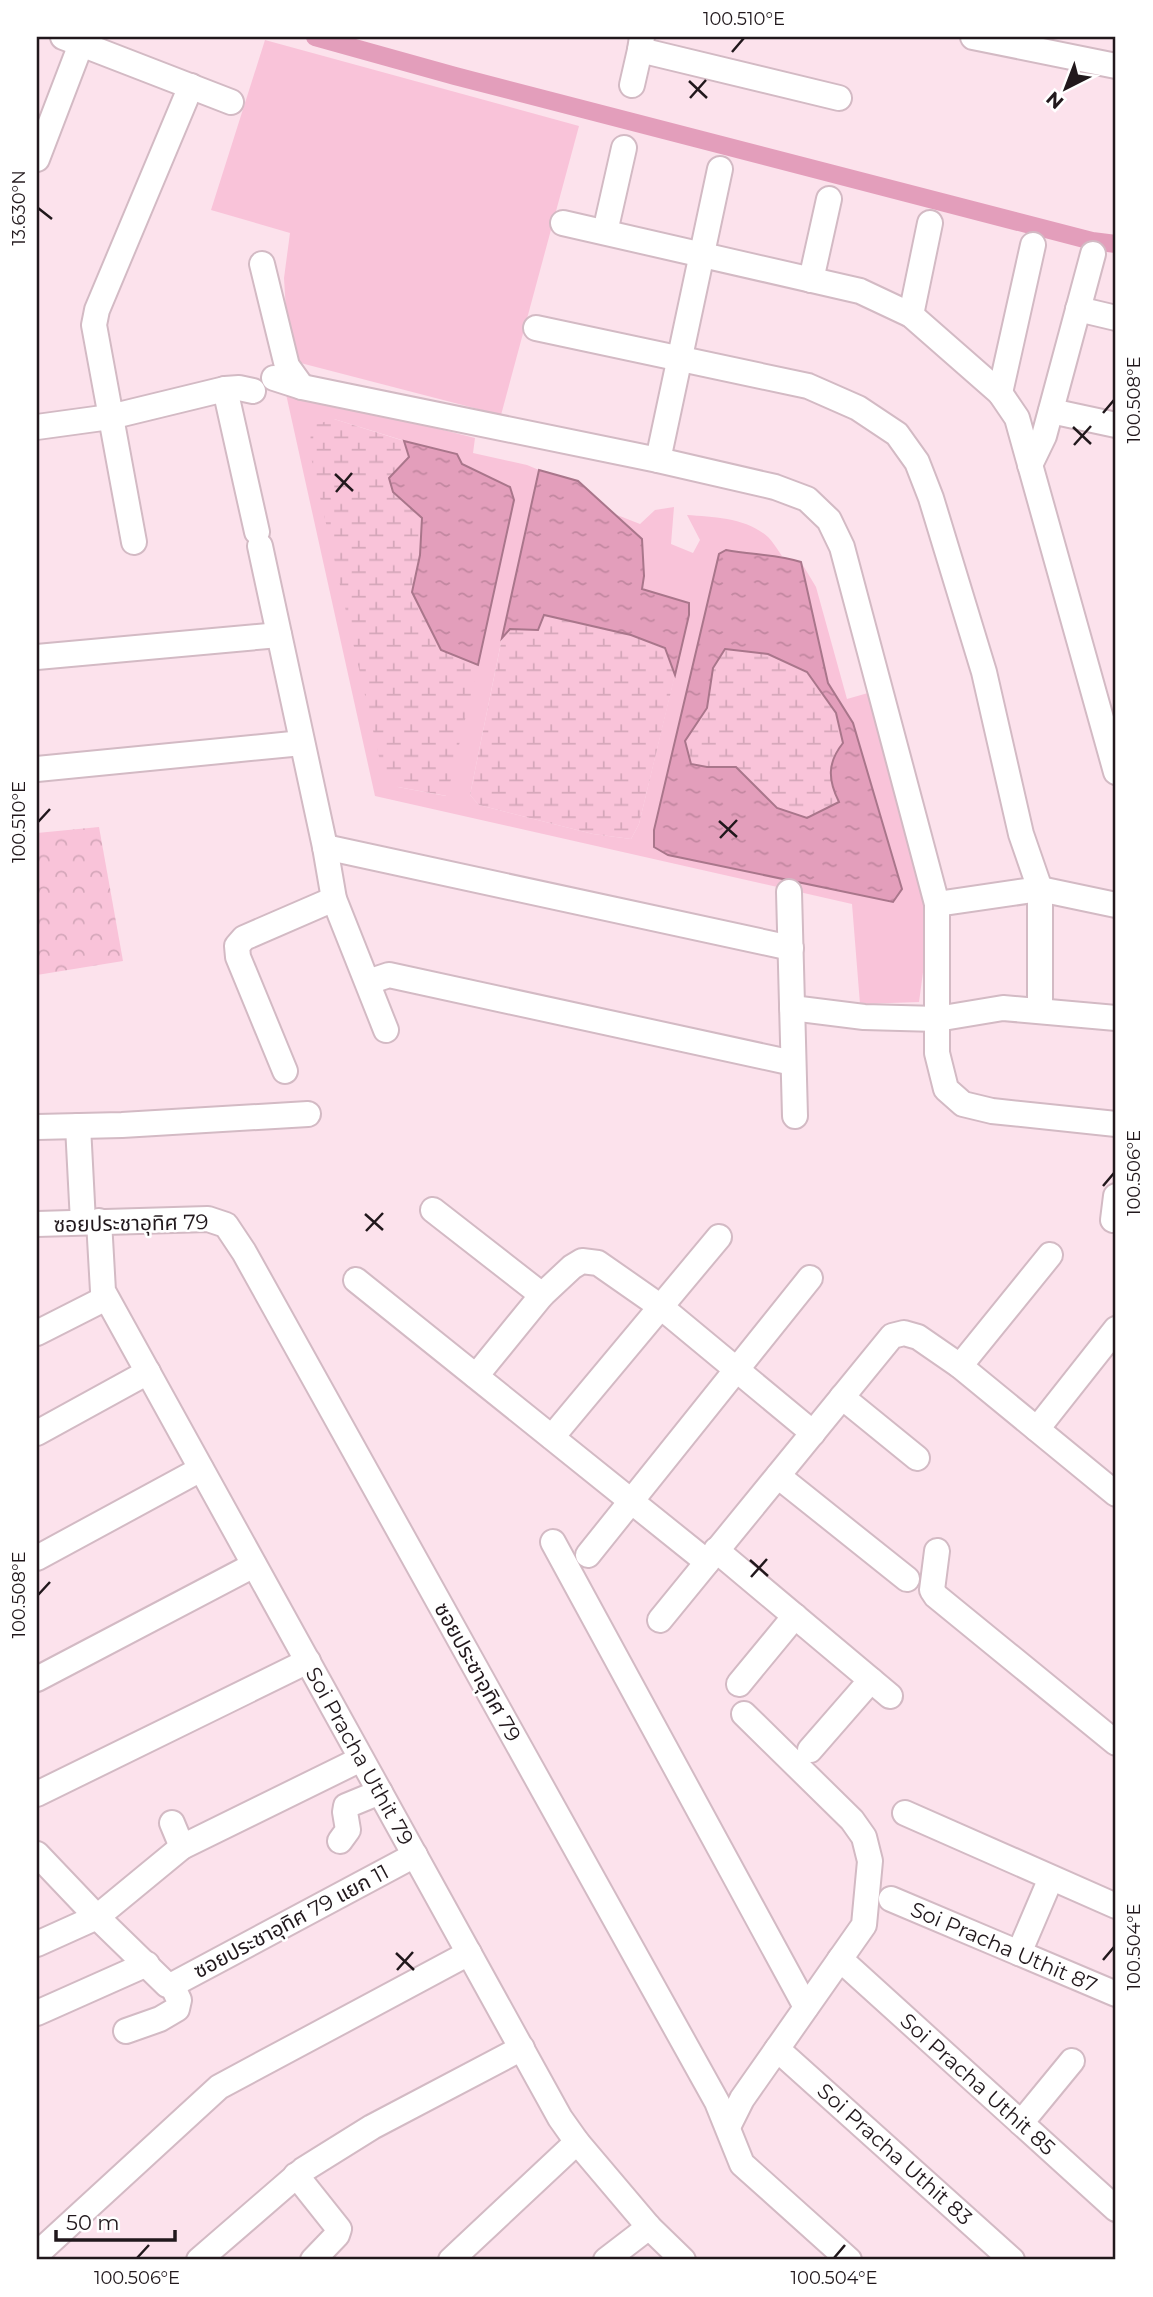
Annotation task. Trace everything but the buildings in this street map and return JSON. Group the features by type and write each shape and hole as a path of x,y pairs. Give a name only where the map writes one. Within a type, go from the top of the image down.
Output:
{"street":[{"path":"973,37 1116,66"},
{"path":"37,159 72,40 231,102"},
{"path":"632,85 641,43 839,98"},
{"path":"134,542 94,326 97,310 191,86"},
{"path":"605,232 624,149"},
{"path":"658,460 720,169"},
{"path":"811,280 829,199"},
{"path":"563,223 860,291 911,315 1000,393 1017,418 1116,772"},
{"path":"911,315 930,223"},
{"path":"1000,393 1033,245"},
{"path":"1030,465 1044,436 1093,254"},
{"path":"262,264 287,366 302,387"},
{"path":"1078,309 1116,318"},
{"path":"537,328 808,386 858,408 897,434 917,462 931,498 984,672 1021,834 1040,889 1040,1010"},
{"path":"253,386 258,539 334,899 386,1030"},
{"path":"37,427 110,416 253,386 290,390 302,387 658,460 775,487 807,499 829,520 842,547 937,904 937,1053 946,1089 963,1104 992,1111 1116,1124"},
{"path":"1051,411 1116,425"},
{"path":"37,657 279,635"},
{"path":"37,769 302,743"},
{"path":"325,847 791,948"},
{"path":"937,904 1040,889 1116,905"},
{"path":"789,892 795,1115"},
{"path":"285,1071 238,957 237,946 244,937 334,899"},
{"path":"368,982 389,975 793,1063"},
{"path":"792,1008 864,1017 937,1019 1003,1008 1116,1018"},
{"path":"37,1127 308,1114"},
{"name":"Soi Pracha Uthit 79","path":"78,1126 91,1221 106,1297 560,2118 649,2227 683,2260"},
{"path":"433,1210 542,1295"},
{"name":"ซอยประชาอุทิศ 79","path":"37,1224 208,1219 226,1224 710,2090 742,2164 849,2260"},
{"path":"552,1437 719,1237"},
{"path":"960,1366 1050,1255"},
{"path":"476,1376 542,1295 572,1267 582,1261 598,1263 661,1307 813,1433"},
{"path":"588,1555 810,1278"},
{"path":"356,1280 631,1501 796,1616 890,1696"},
{"path":"37,1333 106,1297"},
{"path":"1037,1429 1116,1329"},
{"path":"660,1620 892,1336 904,1333 918,1337 960,1366 1115,1491"},
{"path":"37,1433 148,1372"},
{"path":"842,1397 917,1458"},
{"path":"37,1558 201,1469"},
{"path":"778,1476 907,1579"},
{"path":"553,1542 806,2007"},
{"path":"937,1551 932,1590 936,1596 1116,1743"},
{"path":"37,1679 254,1565"},
{"path":"739,1684 796,1616"},
{"path":"37,1794 308,1661"},
{"path":"810,1750 871,1680"},
{"path":"727,2127 742,2099 864,1925 870,1861 864,1837 852,1820 744,1714"},
{"path":"37,1944 97,1917 181,1847 362,1759"},
{"path":"340,1841 348,1830 346,1806 380,1792"},
{"path":"905,1813 1116,1906"},
{"path":"172,1823 181,1847"},
{"path":"37,1854 97,1917 169,1985 179,2000 177,2009 160,2019 126,2031"},
{"name":"ซอยประชาอุทิศ 79 แยก 11","path":"169,1985 415,1855"},
{"path":"1020,1953 1051,1878"},
{"name":"Soi Pracha Uthit 87","path":"891,1899 1116,1994"},
{"path":"37,2254 219,2087 469,1953"},
{"name":"Soi Pracha Uthit 85","path":"840,1959 1116,2209"},
{"path":"37,2013 148,1964"},
{"path":"199,2260 296,2175 372,2127 522,2048"},
{"name":"Soi Pracha Uthit 83","path":"777,2049 1012,2260"},
{"path":"1021,2123 1072,2061"},
{"path":"451,2260 578,2142"},
{"path":"296,2175 339,2229 337,2235 313,2260"},
{"path":"606,2260 649,2227"}],"green space":[{"path":"265,40 579,126 501,415 289,360 284,278 290,233 211,210"},
{"path":"286,394 332,402 475,438 473,453 539,470 470,795 479,805 593,834 631,839 639,824 689,615 689,603 642,589 642,539 617,515 640,524 655,510 674,507 671,544 693,553 700,540 687,515 740,522 768,537 782,556 752,556 726,550 719,555 654,830 654,847 668,855 893,902 853,723 828,683 801,562 816,587 847,699 868,693 924,897 924,965 919,1002 860,1004 852,904 375,796","holes":["334,419 457,454 462,464 478,471 514,500 446,796 398,787"]},
{"path":"334,419 404,441 409,457 394,492 422,518 420,555 412,592 441,650 478,665 447,796 398,787 382,770 310,453 311,426"},
{"path":"543,615 631,635 665,649 675,675 639,824 631,839 593,834 479,805 470,795 502,638 510,629 538,630"},
{"path":"725,649 768,654 807,673 836,713 843,743 839,802 807,818 777,808 736,767 691,764 685,741 707,708 713,668"},
{"path":"99,827 123,961 37,975 37,833"}],"water":[{"path":"404,441 457,454 462,464 510,487 514,500 478,665 441,650 412,592 420,555 422,518 393,492 389,478 409,457"},
{"path":"539,470 578,481 642,539 642,589 689,603 689,615 675,675 665,648 631,635 544,615 538,630 510,629 502,638"},
{"path":"726,550 801,562 828,683 853,723 902,889 893,902 668,855 654,847 654,830 719,554","holes":["725,649 768,654 807,672 836,713 843,743 834,758 831,779 839,802 807,818 777,808 736,767 691,764 685,741 707,708 713,668"]}],"waterway":[{"path":"315,37 455,76 1092,241 1116,244"}]}
